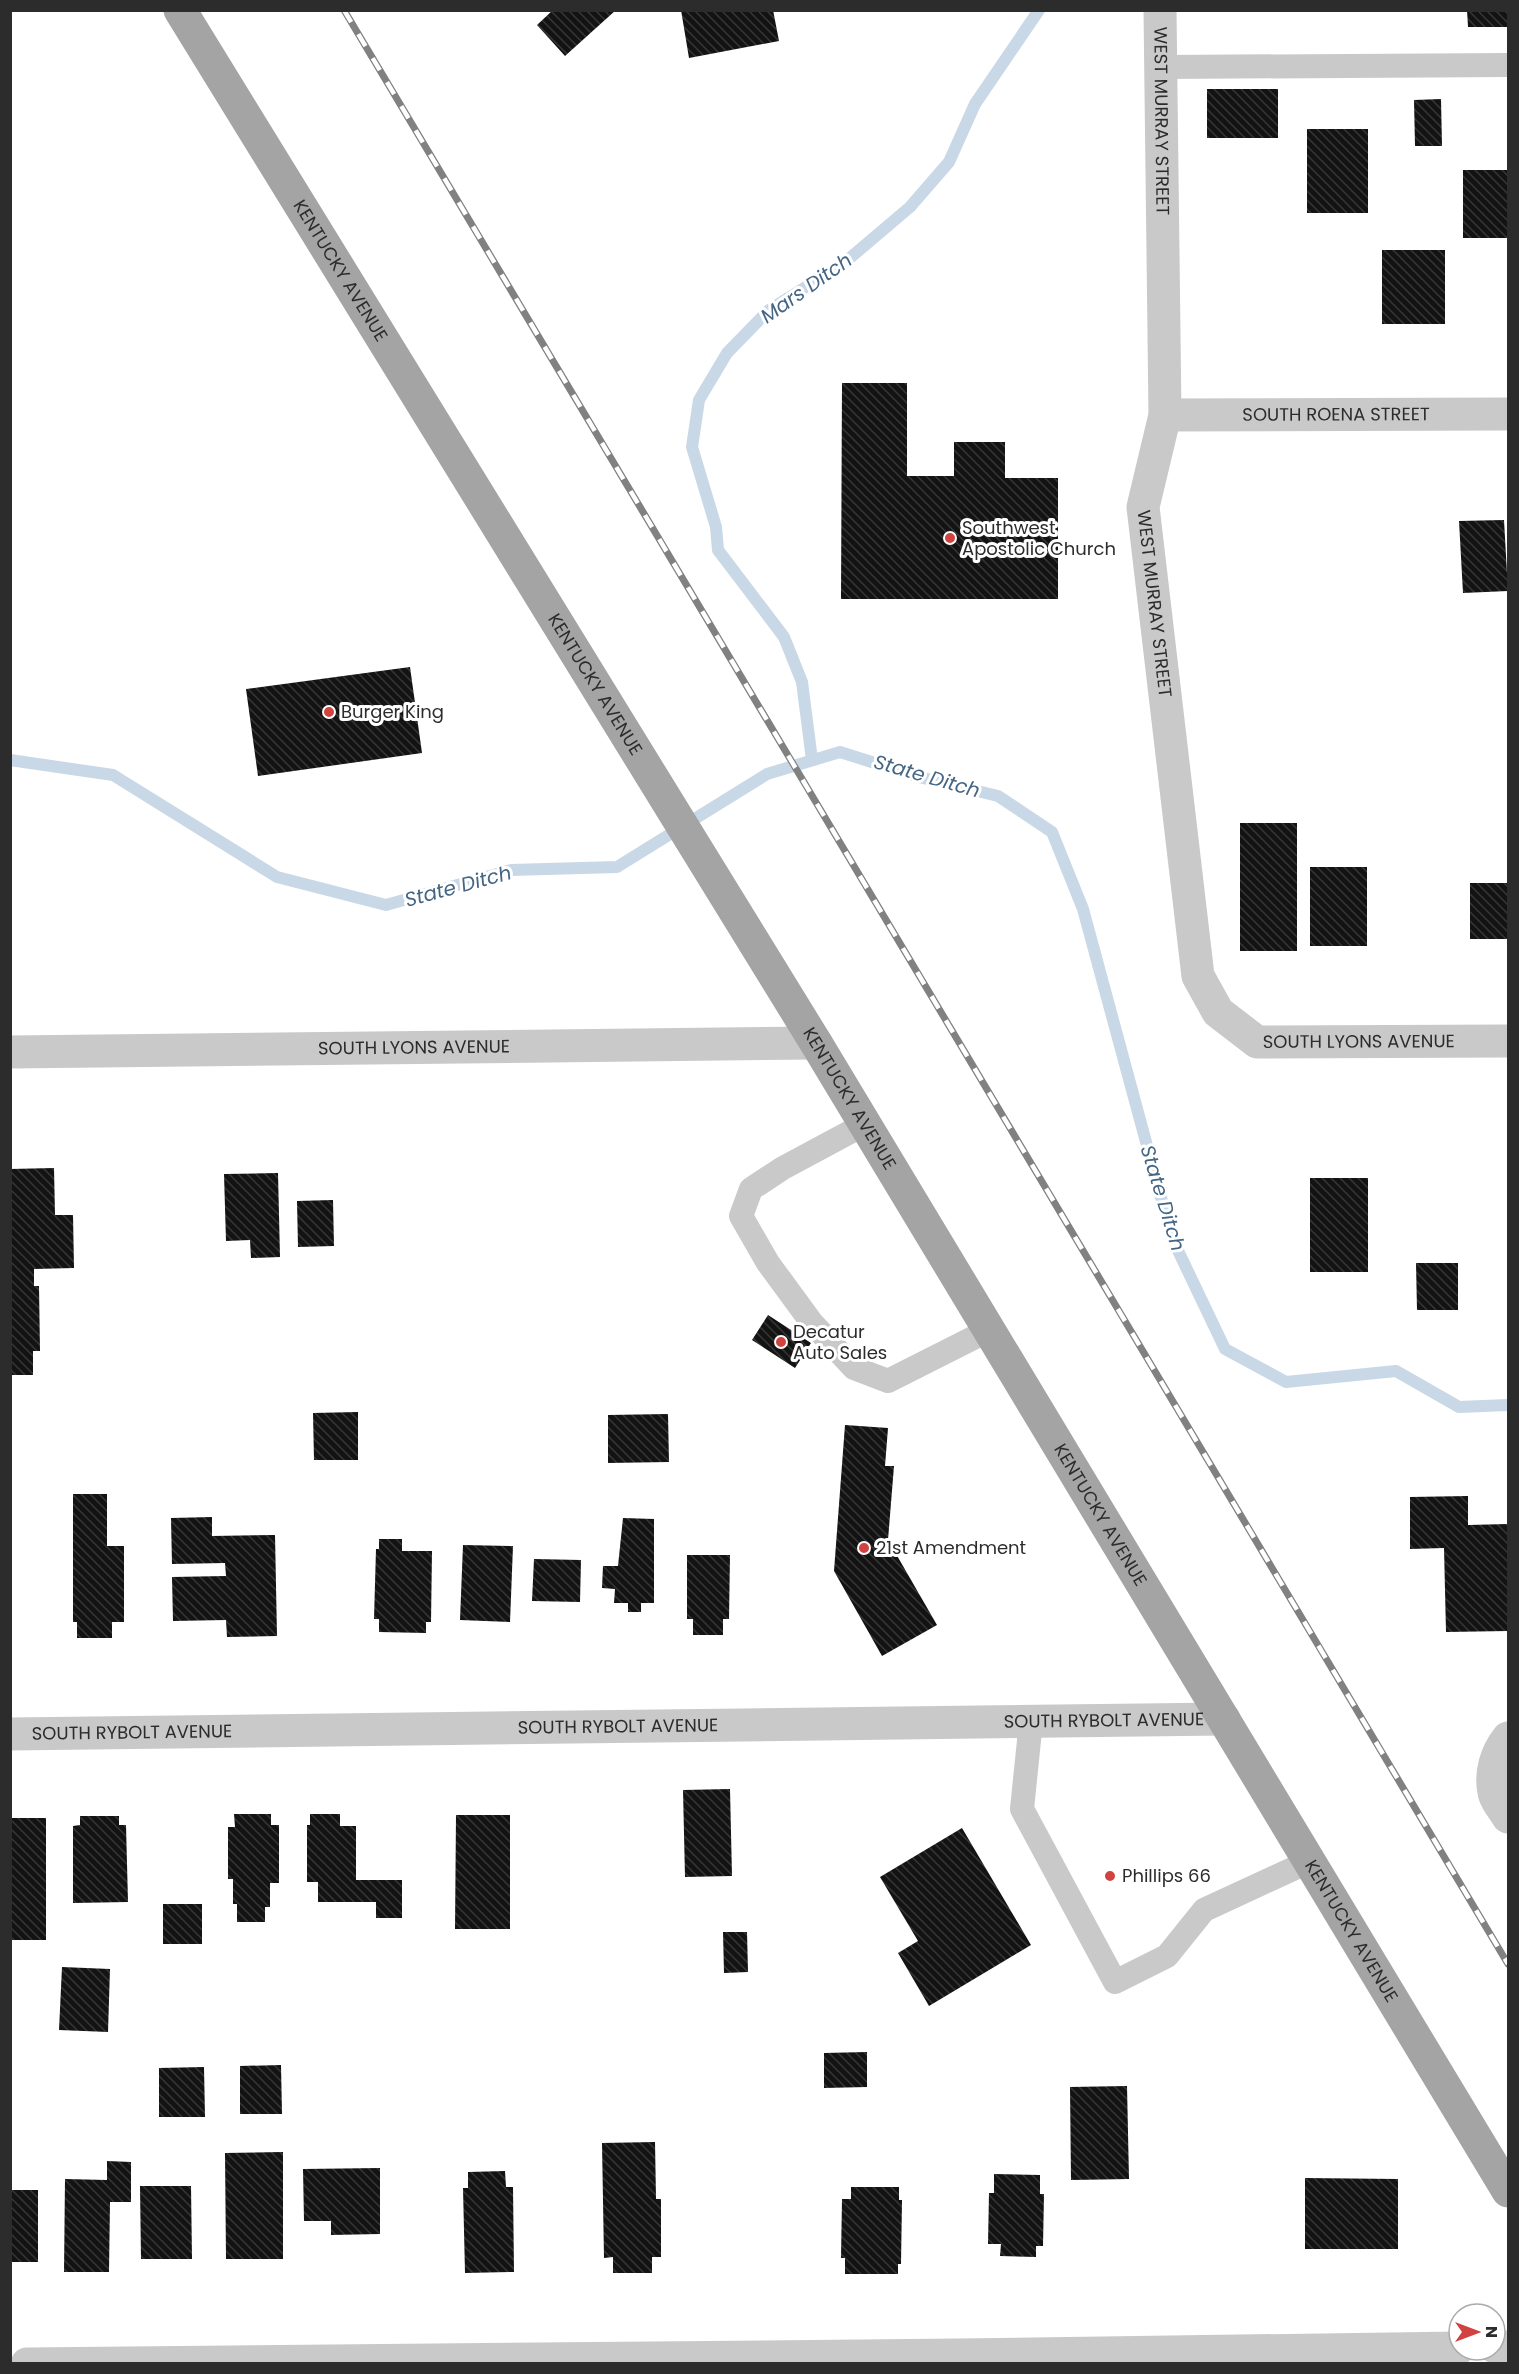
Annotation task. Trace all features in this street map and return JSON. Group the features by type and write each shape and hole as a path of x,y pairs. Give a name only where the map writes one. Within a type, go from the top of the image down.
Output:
{"main road":[{"name":"KENTUCKY AVENUE","path":"180,10 816,1043 1509,2192"}],"street":[{"name":"WEST MURRAY STREET","path":"1160,10 1164,415 1143,507 1198,976 1218,1012"},
{"name":"SOUTH ROENA STREET","path":"1164,415 1509,414"},
{"name":"SOUTH LYONS AVENUE","path":"1218,1012 1257,1042 1509,1041"},
{"name":"SOUTH LYONS AVENUE","path":"10,1052 816,1043"},
{"name":"SOUTH RYBOLT AVENUE","path":"10,1734 1224,1719"},
{"path":"1505,1743 1494,1765 1494,1794 1509,1817"},
{"path":"27,2364 959,2359 1447,2348"}],"lane":[{"path":"1162,67 1509,66"},
{"path":"865,1124 783,1168 751,1189 741,1216 768,1263 812,1323 854,1368 888,1381 989,1330"},
{"path":"1031,1722 1022,1809 1115,1982 1167,1956 1204,1910 1310,1861"}],"building":[{"path":"553,10 616,10 565,56 537,25"},
{"path":"681,10 773,10 779,41 689,58"},
{"path":"1467,10 1508,10 1508,27 1468,27"},
{"path":"1207,89 1278,89 1278,138 1207,138"},
{"path":"1441,99 1442,146 1415,146 1414,100"},
{"path":"1307,129 1368,129 1368,213 1307,213"},
{"path":"1463,170 1508,170 1508,238 1463,238"},
{"path":"1382,250 1445,250 1445,324 1382,324"},
{"name":"Southwest Apostolic Church","path":"842,383 907,383 907,476 954,476 954,442 1005,442 1005,478 1058,478 1058,599 841,599"},
{"path":"1504,520 1508,591 1463,593 1459,521"},
{"path":"410,667 422,753 258,776 246,689"},
{"path":"1240,823 1297,823 1297,951 1240,951"},
{"path":"1310,867 1367,867 1367,946 1310,946"},
{"path":"1470,883 1508,883 1508,939 1470,939"},
{"path":"54,1168 55,1215 73,1215 74,1268 34,1269 34,1286 39,1286 40,1351 33,1351 33,1375 10,1375 10,1169"},
{"path":"278,1173 280,1257 251,1258 250,1240 226,1241 224,1174"},
{"path":"1310,1178 1368,1178 1368,1272 1310,1272"},
{"path":"333,1200 334,1246 298,1247 297,1201"},
{"path":"1416,1263 1458,1263 1458,1310 1417,1310"},
{"name":"Decatur Auto Sales","path":"768,1315 811,1343 795,1368 752,1340"},
{"path":"358,1412 358,1460 314,1460 313,1413"},
{"path":"668,1414 669,1462 608,1463 608,1415"},
{"name":"21st Amendment","path":"845,1425 888,1428 885,1466 894,1466 888,1540 937,1625 882,1656 834,1571"},
{"path":"73,1494 107,1494 107,1546 124,1546 124,1622 112,1622 112,1638 77,1638 77,1622 73,1622"},
{"path":"1468,1496 1468,1525 1508,1524 1508,1631 1446,1632 1444,1548 1410,1549 1410,1497"},
{"path":"212,1517 212,1536 275,1535 277,1636 227,1637 226,1620 173,1621 172,1577 226,1576 225,1563 172,1564 171,1518"},
{"path":"623,1518 654,1519 654,1603 641,1603 641,1612 628,1612 628,1603 614,1603 615,1589 602,1588 603,1566 618,1566"},
{"path":"379,1539 402,1539 402,1551 432,1551 431,1622 426,1622 426,1633 379,1632 379,1619 374,1619 376,1549 379,1549"},
{"path":"463,1545 513,1546 510,1622 460,1620"},
{"path":"687,1555 730,1555 729,1619 723,1619 723,1635 693,1635 693,1619 687,1619"},
{"path":"534,1559 581,1560 580,1602 532,1601"},
{"path":"730,1789 732,1876 685,1877 683,1790"},
{"path":"234,1814 271,1814 271,1825 279,1825 279,1883 270,1883 270,1907 265,1907 265,1922 237,1922 237,1904 233,1904 233,1879 228,1879 228,1827 235,1827"},
{"path":"310,1814 340,1814 340,1826 356,1826 356,1880 402,1880 402,1918 376,1918 376,1902 318,1902 318,1882 307,1882 307,1825 310,1825"},
{"path":"456,1815 510,1815 510,1929 455,1929"},
{"path":"80,1816 119,1816 119,1825 126,1825 128,1902 73,1903 73,1826 80,1825"},
{"path":"10,1818 46,1818 46,1940 10,1940"},
{"path":"962,1828 1031,1945 929,2006 898,1953 918,1941 880,1877"},
{"path":"163,1904 202,1904 202,1944 163,1944"},
{"path":"723,1932 747,1932 748,1972 724,1973"},
{"path":"62,1967 110,1969 108,2032 59,2030"},
{"path":"867,2052 867,2087 824,2088 824,2053"},
{"path":"281,2065 282,2114 240,2114 240,2066"},
{"path":"204,2067 205,2117 159,2117 159,2068"},
{"path":"1127,2086 1129,2179 1071,2180 1070,2087"},
{"path":"655,2142 656,2199 661,2199 661,2257 652,2257 652,2273 613,2273 613,2257 604,2258 602,2143"},
{"path":"283,2152 283,2259 226,2259 225,2153"},
{"path":"107,2161 131,2162 131,2202 110,2202 109,2272 64,2272 65,2179 107,2180"},
{"path":"380,2168 380,2234 331,2235 331,2221 304,2221 303,2169"},
{"path":"505,2171 506,2187 513,2187 514,2272 465,2273 463,2188 468,2188 468,2172"},
{"path":"994,2174 1040,2175 1040,2194 1044,2194 1043,2246 1036,2246 1036,2257 1000,2256 1001,2244 988,2244 989,2193 994,2193"},
{"path":"1305,2178 1398,2179 1398,2249 1305,2249"},
{"path":"140,2186 191,2186 192,2259 141,2259"},
{"path":"851,2187 899,2187 899,2200 902,2200 901,2264 898,2264 898,2274 845,2274 845,2258 841,2258 842,2199 851,2199"},
{"path":"10,2190 38,2190 38,2262 10,2262"}],"waterway":[{"name":"Mars Ditch","path":"812,760 802,682 784,637 718,550 716,527 692,447 699,400 727,353 769,310 844,263 910,207 949,162 975,104 1039,10"},
{"name":"State Ditch","path":"10,760 113,775 277,877 386,905 511,870 617,867 767,774 840,752 919,777 998,796 1052,832 1083,909 1172,1238 1225,1349 1286,1382 1396,1371 1459,1407 1508,1405"}],"railway":[{"path":"344,10 1508,1964"}],"place":[{"name":"Southwest Apostolic Church","path":"950,538"},
{"name":"Burger King","path":"329,712"},
{"name":"Decatur Auto Sales","path":"781,1342"},
{"name":"21st Amendment","path":"864,1548"},
{"name":"Phillips 66","path":"1110,1876"}]}
